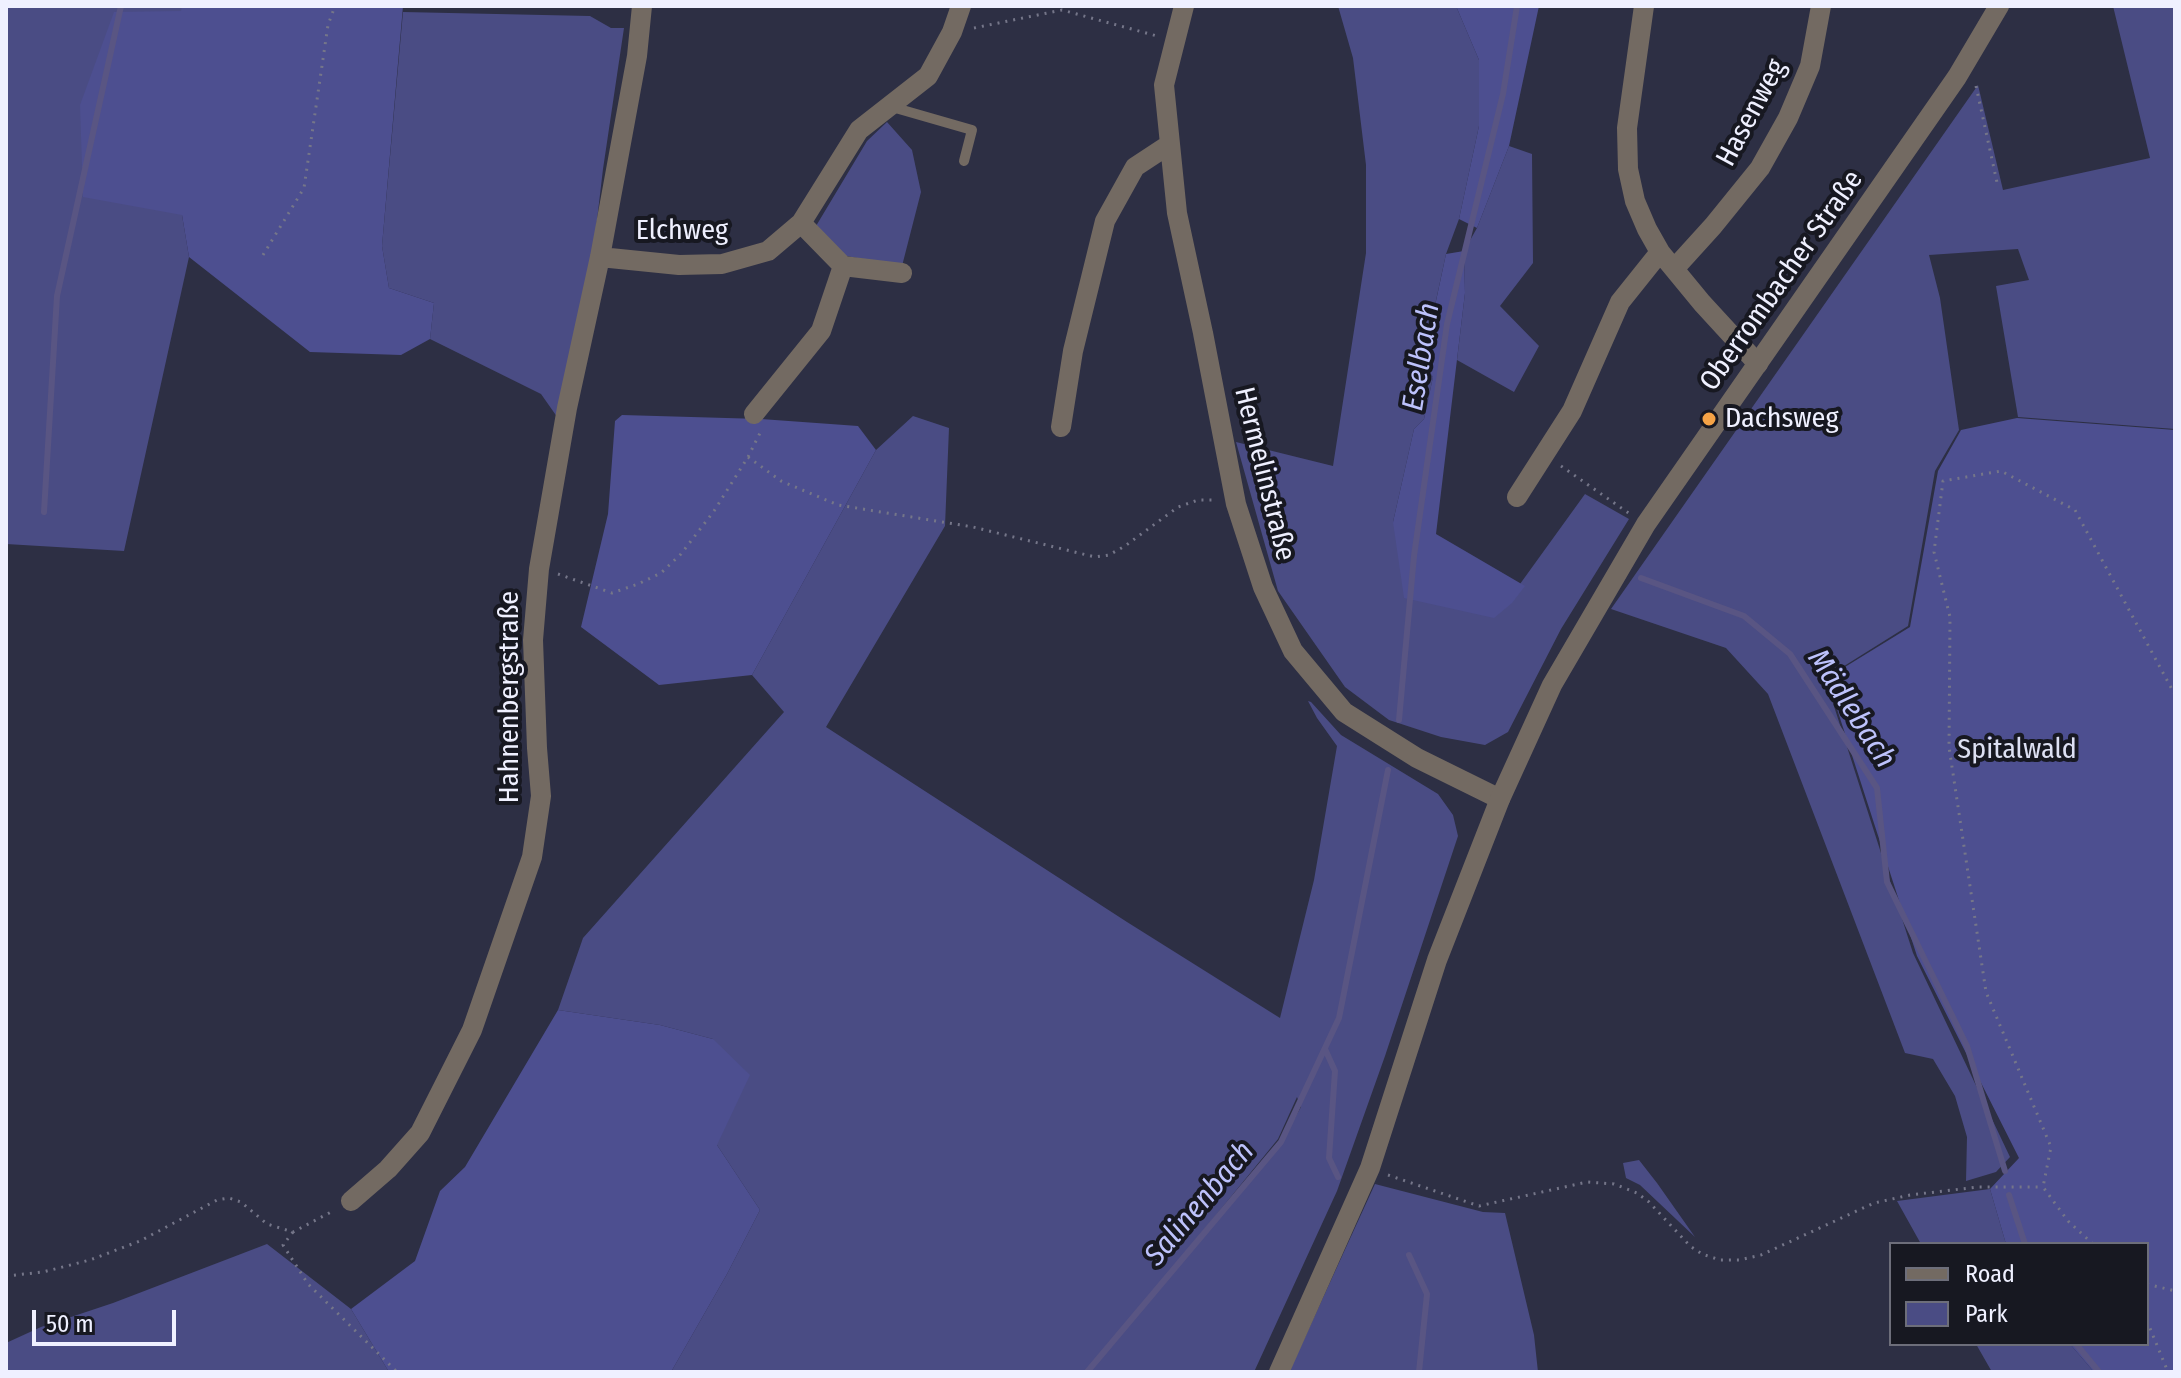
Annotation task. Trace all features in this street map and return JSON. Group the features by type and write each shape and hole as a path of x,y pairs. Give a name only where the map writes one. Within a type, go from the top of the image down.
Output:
{"street":[{"name":"Hahnenbergstraße","path":"351,1201 388,1169 420,1133 472,1030 532,857 541,796 533,640 539,569 567,408 600,257 637,56 642,6"},
{"name":"Elchweg","path":"600,257 679,265 722,264 768,251 801,223 859,130 928,76 952,32 961,6"},
{"name":"Hermelinstraße","path":"1184,6 1164,85 1177,213 1236,504 1263,587 1293,651 1344,712 1417,758 1500,799"},
{"path":"1644,6 1627,128 1628,169 1635,201 1660,252 1758,364"},
{"name":"Hasenweg","path":"1674,269 1713,226 1767,156 1788,118 1810,66 1821,6"},
{"name":"Oberrombacher Straße","path":"1279,1372 1370,1168 1437,960 1500,799 1552,685 1646,524 1957,77 1999,6"},
{"path":"1061,427 1073,351 1105,221 1135,167 1170,144"},
{"path":"801,223 843,266 902,273"},
{"path":"1517,497 1572,411 1620,302 1660,252"},
{"path":"754,414 821,331 843,266"}],"lane":[{"path":"890,106 972,130 964,161"}],"path":[{"path":"263,255 304,188 328,25 335,6"},
{"path":"952,32 1062,10 1176,42"},
{"path":"1957,77 1976,86 1998,187"},
{"path":"539,569 612,593 661,573 681,554 714,511 748,457 763,422 754,414"},
{"path":"1545,455 1646,524"},
{"path":"748,457 781,481 838,505 973,527 1095,557 1109,555 1125,546 1178,507 1198,500 1236,504"},
{"path":"2091,1242 2068,1221 2043,1187 2051,1147 1986,992 1949,747 1950,617 1934,552 1943,481 2001,471 2075,510 2175,695"},
{"path":"1370,1168 1479,1206 1587,1182 1614,1184 1637,1193 1649,1202 1690,1246 1720,1260 1761,1255 1874,1203 1910,1195 1978,1187 2043,1187"},
{"path":"6,1276 43,1272 90,1260 140,1241 217,1200 229,1198 241,1202 267,1224 293,1232"},
{"path":"351,1201 293,1232 283,1245 308,1284 397,1372"},
{"path":"2149,1284 2175,1291"},
{"path":"2149,1326 2168,1372"}],"green space":[{"path":"6,6 182,6 182,215 189,257 124,551 6,544"},
{"path":"182,6 403,6 382,246 389,288 434,303 430,339 401,355 310,352 189,257 182,215 83,197 80,105 114,12 181,11"},
{"path":"1338,6 1456,6 1479,60 1479,126 1459,219 1446,254 1423,361 1433,377 1424,419 1414,429 1393,522 1520,584 1585,494 1629,519 1561,629 1508,732 1485,745 1441,737 1389,720 1345,687 1278,591 1236,442 1333,466 1366,253 1366,165 1353,58"},
{"path":"1456,6 1539,6 1509,146 1477,228 1459,219 1479,126 1479,60"},
{"path":"2113,6 2175,6 2175,429 2018,417 1996,286 2029,280 2018,249 1929,255 1940,298 1959,430 1935,471 1908,626 1825,678 1913,953 2010,1157 1996,1172 1966,1181 1967,1137 1955,1096 1933,1059 1905,1053 1768,694 1726,648 1611,609 1978,85 2003,190 2150,158"},
{"path":"403,12 590,16 611,28 624,28 593,254 560,421 541,394 430,339 434,303 389,288 382,246"},
{"path":"887,122 912,150 921,192 902,266 846,256 816,226 867,141"},
{"path":"1509,146 1532,154 1533,263 1500,306 1539,346 1514,392 1457,360 1465,293 1464,251 1477,228"},
{"path":"1464,251 1465,293 1436,534 1525,586 1512,603 1494,618 1404,598 1393,522 1414,429 1424,419 1433,377 1423,362 1446,254"},
{"path":"622,415 761,419 858,426 876,450 752,675 659,685 581,627 608,514 615,421"},
{"path":"913,416 949,428 945,526 826,727 1127,922 1280,1018 1314,880 1337,746 1308,701 1341,735 1438,794 1453,815 1458,836 1337,1191 1254,1372 671,1372 760,1210 717,1145 713,1039 660,1025 558,1010 583,938 784,712 752,675 876,450","holes":["1297,1097 1301,1107 1281,1142 1132,1318 1278,1139"]},
{"name":"Spitalwald","path":"2017,418 2175,430 2175,1372 2094,1372 2072,1346 2149,1346 2149,1242 2005,1242 1990,1189 2019,1158 1917,956 1827,678 1910,627 1938,471 1961,430"},
{"path":"558,1010 660,1025 713,1039 750,1075 717,1145 760,1210 671,1372 389,1372 351,1309 415,1261 440,1191 465,1167"},
{"path":"1639,1160 1695,1237 1640,1185 1626,1178 1623,1163"},
{"path":"1375,1184 1483,1212 1505,1213 1534,1335 1538,1372 1289,1372"},
{"path":"1990,1189 2005,1242 1920,1242 1897,1201"},
{"path":"267,1244 351,1309 389,1372 6,1372 6,1343 41,1327"},
{"path":"1977,1346 2072,1346 2094,1372 1992,1372"}],"waterway":[{"path":"44,512 57,296 121,6"},
{"name":"Eselbach","path":"1399,720 1414,556 1447,324 1503,94 1517,6"},
{"name":"Mädlebach","path":"1641,578 1744,616 1790,654 1877,788 1887,882 1967,1046 2005,1171"},
{"name":"Salinenbach","path":"1087,1372 1281,1142 1339,1018 1388,770"},
{"path":"1325,1049 1335,1071 1329,1158 1338,1177"},
{"name":"Mädlebach","path":"2009,1195 2024,1242"},
{"path":"1409,1255 1427,1294 1419,1372"},
{"name":"Mädlebach","path":"2078,1346 2099,1372"}],"place":[{"name":"Dachsweg","path":"1709,419"}]}
